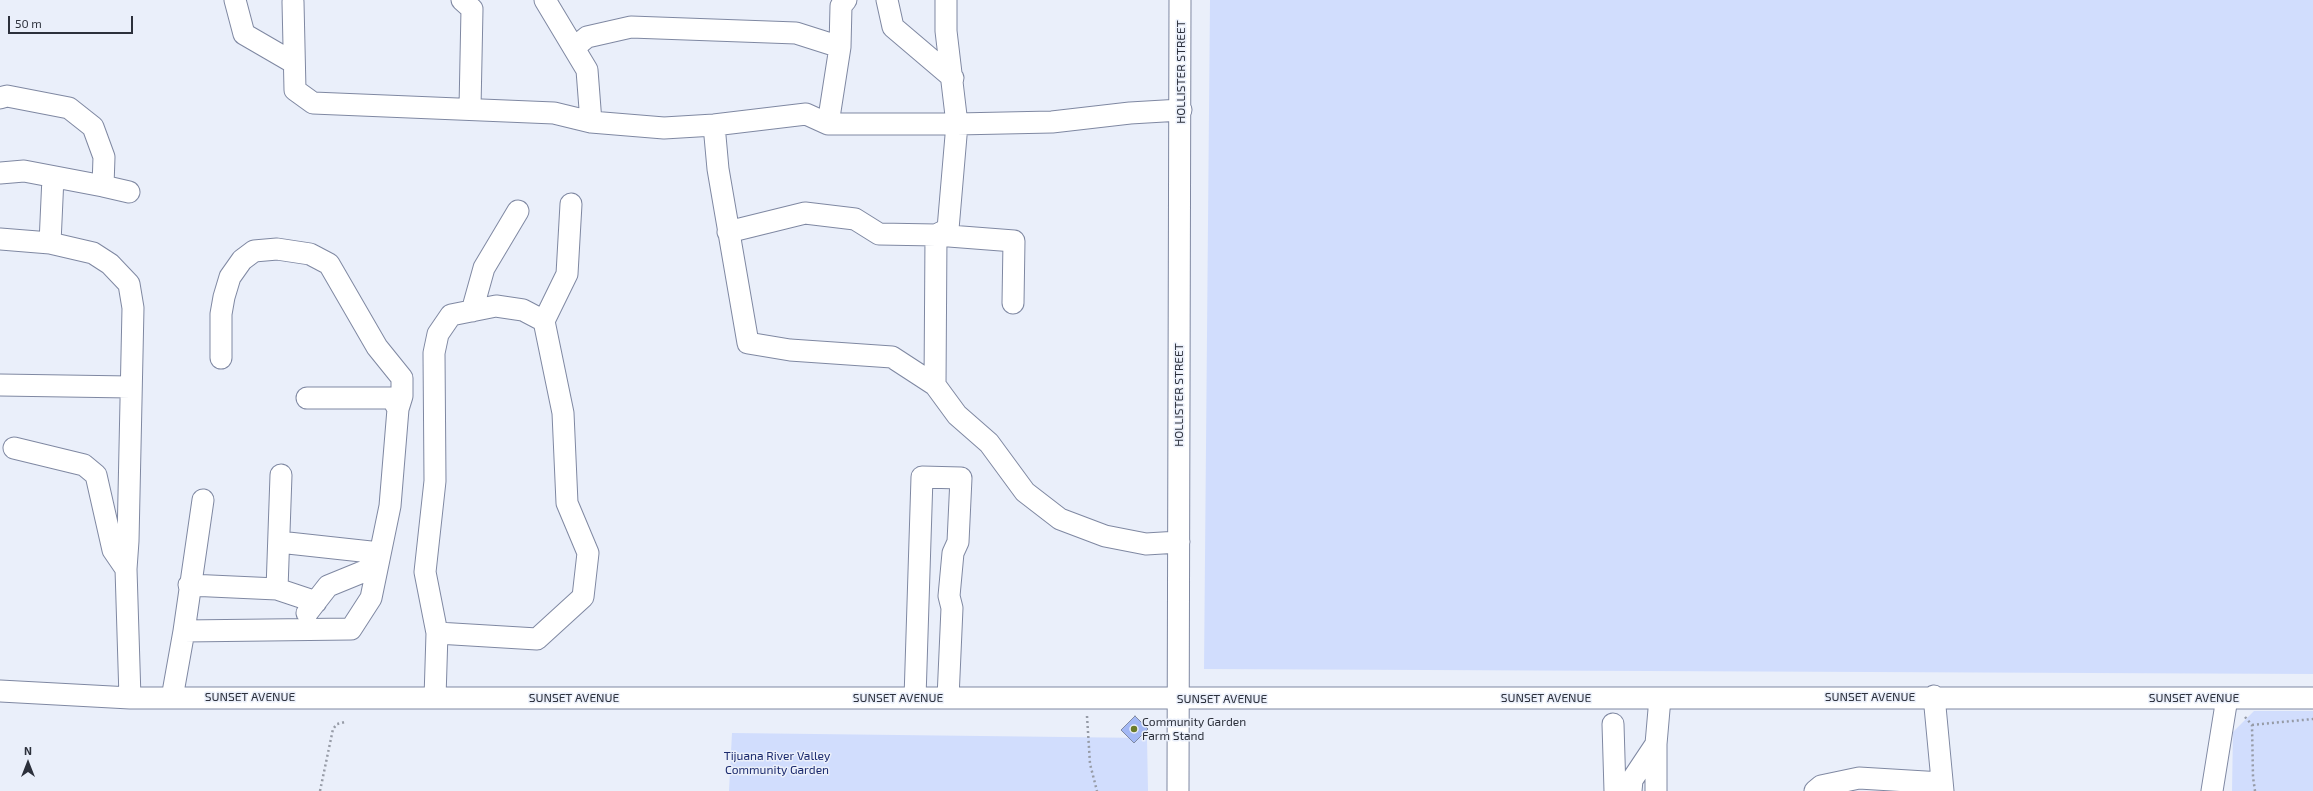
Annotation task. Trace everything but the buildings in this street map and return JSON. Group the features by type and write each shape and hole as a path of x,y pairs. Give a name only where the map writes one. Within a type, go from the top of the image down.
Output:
{"street":[{"path":"235,0 244,34 294,63"},
{"path":"462,0 472,9 470,108"},
{"path":"545,0 575,47 587,70 591,122"},
{"path":"828,124 840,47 841,6 846,0"},
{"path":"887,0 893,27 953,78"},
{"path":"936,235 948,229 957,124 953,78 946,31 946,0"},
{"name":"HOLLISTER STREET","path":"1178,791 1181,110 1180,0"},
{"path":"293,2 295,90 312,103 470,108 554,113 591,122 664,128 714,125 806,114 828,124 957,124 1052,122 1130,113 1181,110"},
{"path":"575,47 588,37 631,27 796,33 840,47"},
{"path":"0,98 7,96 69,108 93,127 104,157 103,186"},
{"path":"714,125 728,232 748,343 790,350 892,357 935,385 957,415 989,444 1025,492 1060,519 1112,538 1146,544 1179,542"},
{"path":"0,173 24,171 129,192"},
{"path":"50,243 53,177"},
{"path":"437,633 537,639 582,597 588,553 566,503 563,413 544,322 567,274 571,204"},
{"path":"472,311 484,268 518,211"},
{"path":"728,232 805,213 855,220 879,234 936,235 1014,241 1013,303"},
{"path":"935,385 936,235"},
{"path":"0,239 50,243 93,252 110,264 129,284 133,308 130,386 128,541 126,569 130,698"},
{"path":"184,631 351,629 371,598 390,506 398,409 402,396 402,378 377,347 329,264 310,254 278,249 254,251 242,260 230,277 224,297 221,314 221,358"},
{"path":"435,698 437,633 425,572 435,481 434,353 438,334 451,314 496,306 523,310 544,322"},
{"path":"0,385 130,386"},
{"path":"307,398 392,398 398,409"},
{"path":"14,448 84,465 96,475 113,550 126,569"},
{"path":"278,589 282,475"},
{"path":"915,698 922,477 961,478 958,542 954,553 949,596 952,608 948,698"},
{"path":"172,698 184,631 189,585 203,500"},
{"path":"279,542 379,560"},
{"path":"293,630 328,586 379,560"},
{"path":"189,585 278,589 316,602"},
{"name":"SUNSET AVENUE","path":"0,692 130,698 1178,699 1934,696 2313,698"},
{"path":"1815,791 1821,786 1858,778 1943,787 1934,696"},
{"path":"1656,791 1656,744 1660,698"},
{"path":"2212,791 2227,698"},
{"path":"1613,724 1615,791"},
{"path":"1631,791 1632,780 1656,744"}],"path":[{"path":"2227,698 2252,725 2253,777 2255,791"},
{"path":"1088,699 1087,725 1090,756 1097,791"},
{"path":"2252,725 2313,719"},
{"path":"320,791 332,729 337,724 345,722"}],"green space":[{"path":"1210,0 2313,0 2313,674 1204,669"},
{"path":"2254,711 2313,711 2313,791 2232,791 2233,732"},
{"name":"Tijuana River Valley Community Garden","path":"732,733 1147,738 1148,791 729,791"}],"place":[{"name":"Community Garden Farm Stand","path":"1134,729"}]}
